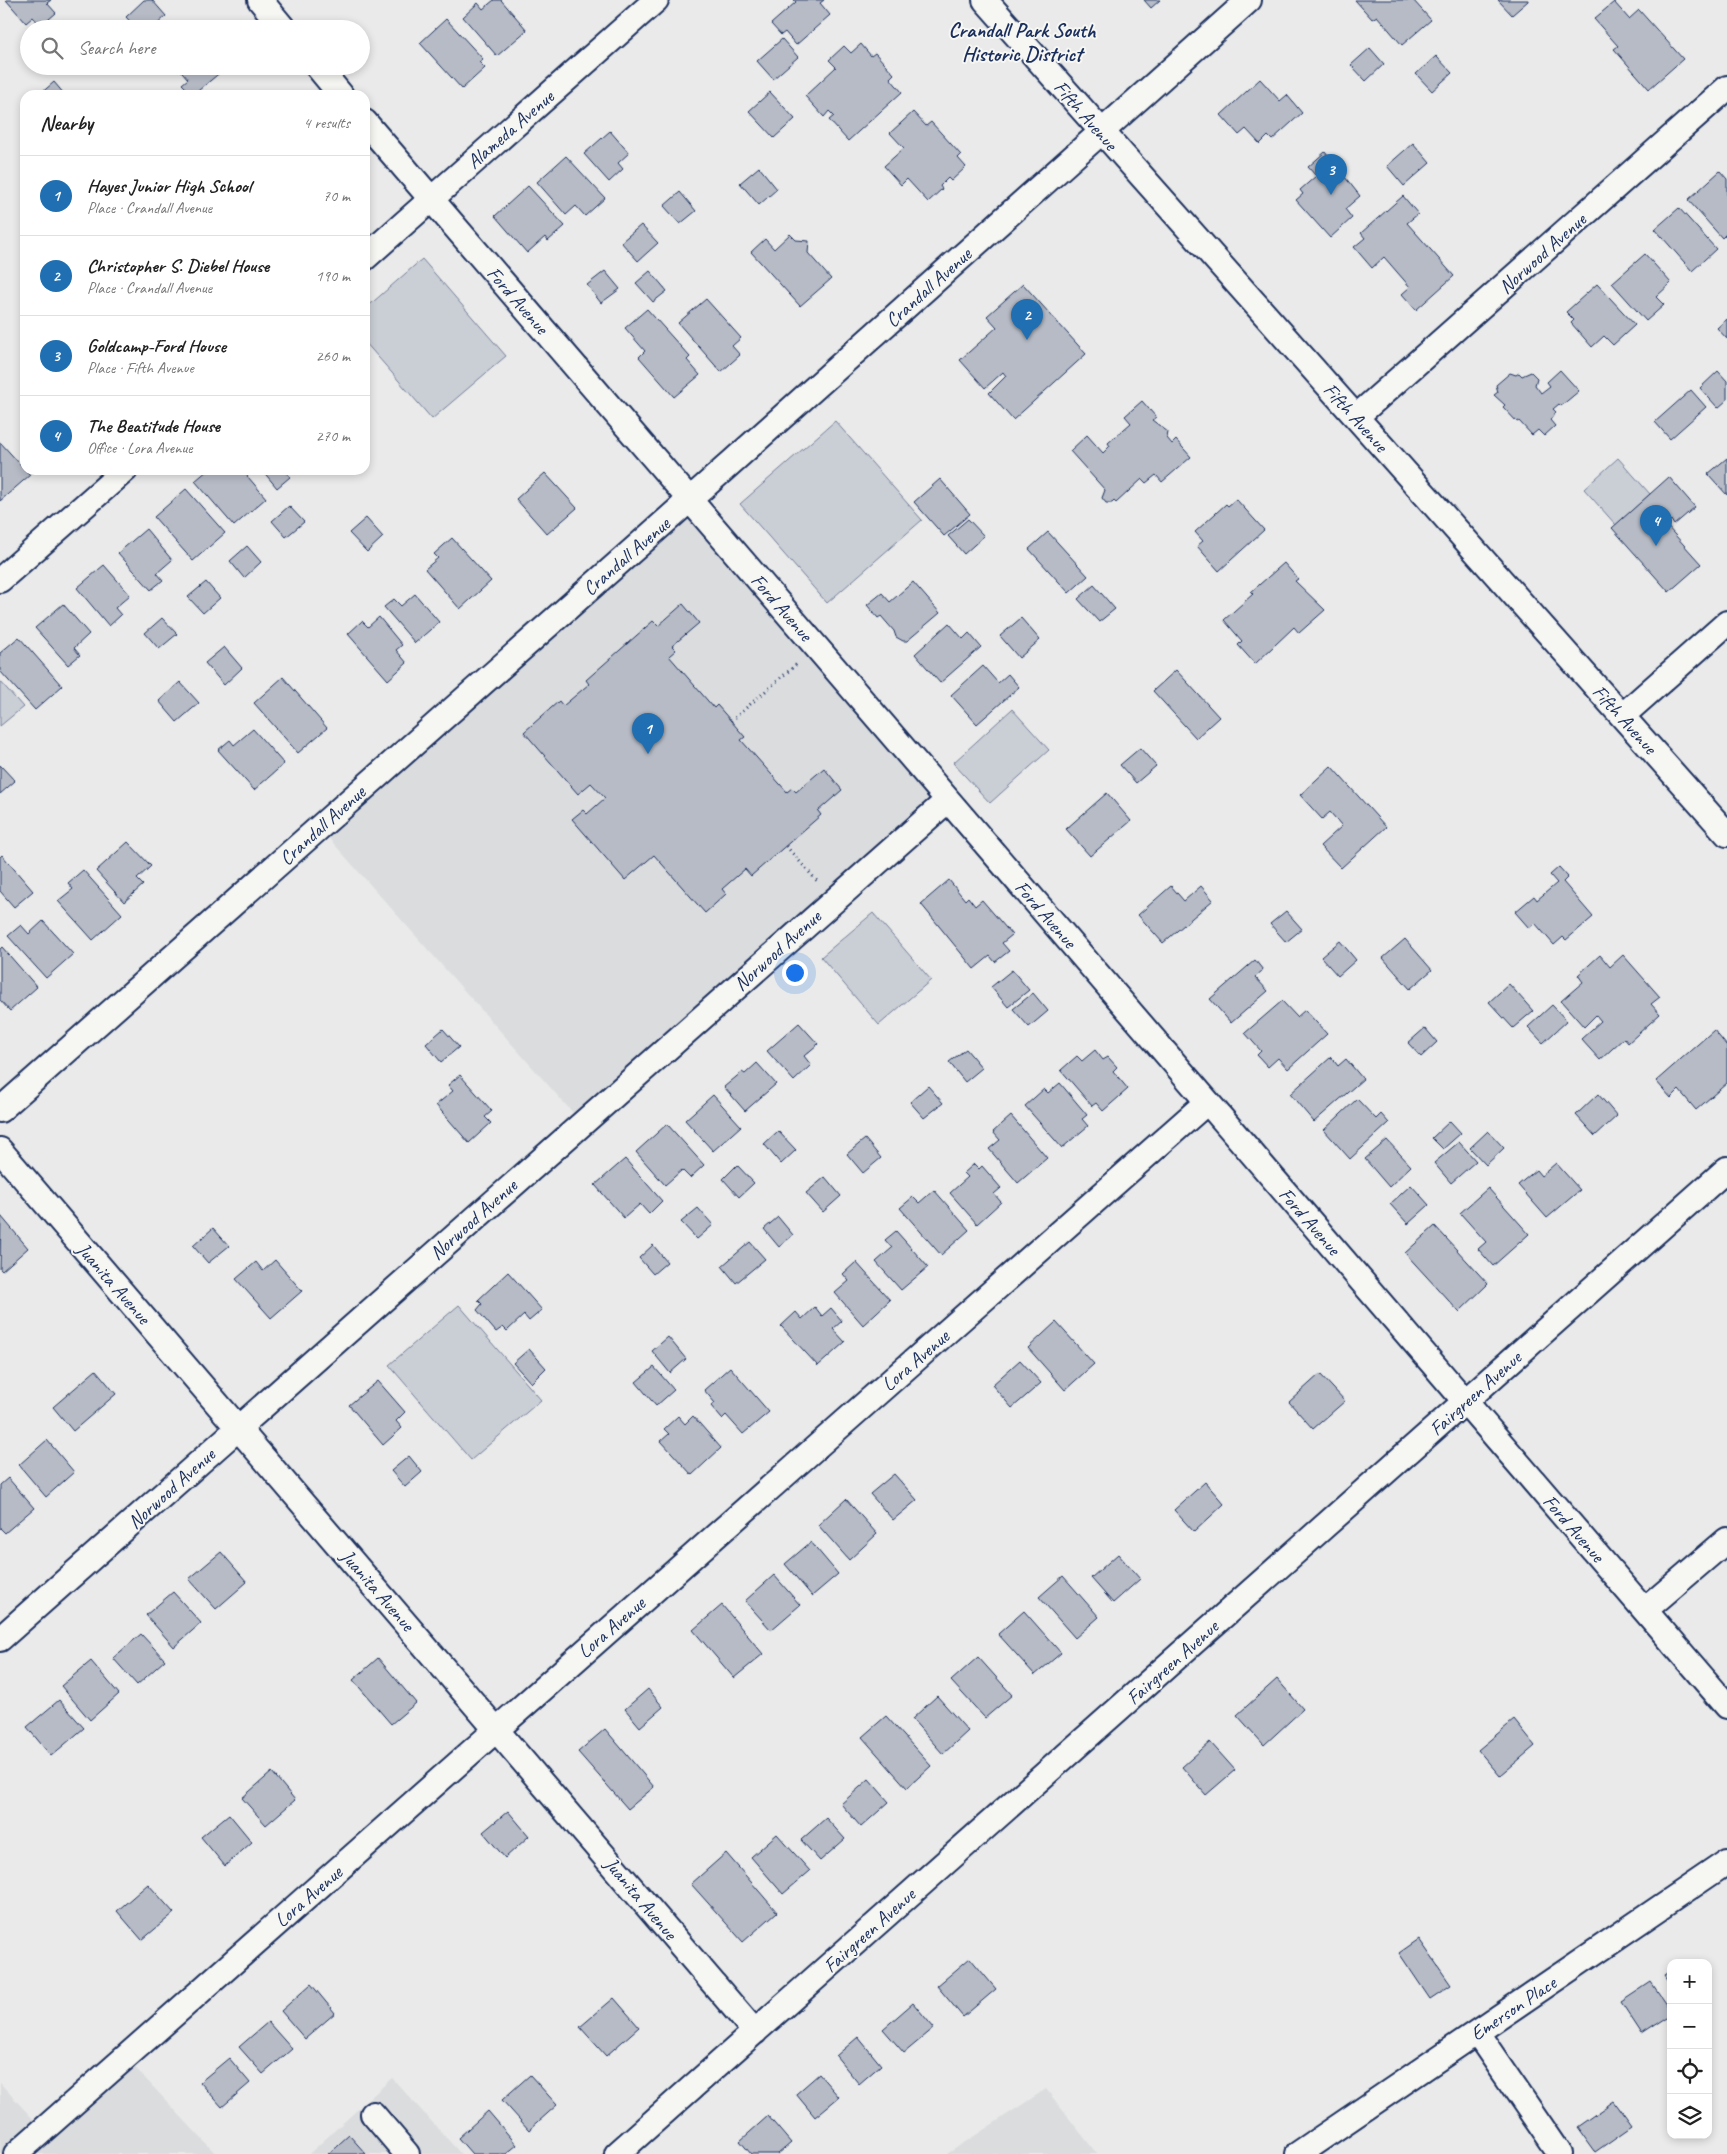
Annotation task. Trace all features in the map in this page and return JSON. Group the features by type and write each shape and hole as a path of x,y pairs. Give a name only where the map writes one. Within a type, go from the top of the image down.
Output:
{"street":[{"path":"260,0 277,20"},
{"name":"Alameda Avenue","path":"370,254 656,0"},
{"name":"Fifth Avenue","path":"985,0 1727,834"},
{"name":"Crandall Avenue","path":"0,1110 690,500 1248,0"},
{"path":"324,75 337,90"},
{"name":"Norwood Avenue","path":"1356,417 1727,88"},
{"name":"Ford Avenue","path":"370,128 1727,1706"},
{"path":"0,580 119,475"},
{"path":"1622,716 1727,623"},
{"name":"Norwood Avenue","path":"0,1639 948,800"},
{"name":"Lora Avenue","path":"16,2154 496,1728 1207,1102"},
{"name":"Juanita Avenue","path":"0,1150 755,2032"},
{"name":"Fairgreen Avenue","path":"617,2154 1727,1169"},
{"path":"1645,1610 1727,1540"},
{"name":"Emerson Place","path":"1298,2154 1727,1862"},
{"path":"1477,2032 1560,2154"},
{"path":"373,2114 407,2154"}],"path":[{"path":"731,721 817,647"},
{"path":"786,846 834,900"}],"shaded area":[{"path":"422,259 506,356 432,419 370,348 370,305"},
{"path":"835,421 922,520 827,603 740,504"},
{"path":"1618,458 1650,494 1616,525 1584,489"},
{"path":"690,500 948,800 582,1123 319,827"},
{"path":"0,681 23,707 0,726"},
{"path":"1012,709 1049,750 990,803 953,763"},
{"path":"873,913 931,980 879,1025 821,957"},
{"path":"459,1305 541,1400 471,1460 389,1365"},
{"path":"125,2057 216,2154 0,2154 0,2083 43,2130"},
{"path":"392,2078 461,2154 309,2154"},
{"path":"1046,2089 1097,2154 947,2154"}],"building":[{"path":"6,0 51,0 47,3 56,13 48,20 36,20 33,17 30,20 23,20"},
{"path":"144,0 152,0 166,16 162,20 129,20 126,17"},
{"path":"494,0 501,0 527,30 497,56 463,17 478,3 483,9"},
{"path":"794,0 824,0 820,3 830,15 796,45 785,32 781,35 771,24 796,2"},
{"path":"1144,0 1160,0 1151,8"},
{"path":"1355,0 1413,0 1431,20 1402,45 1377,16 1372,19"},
{"path":"1498,0 1528,0 1528,1 1512,15"},
{"path":"1614,2 1629,19 1639,10 1683,59 1649,89 1614,49 1618,46 1594,19"},
{"path":"446,19 483,59 479,62 485,68 462,89 420,43"},
{"path":"782,39 798,57 773,79 757,61"},
{"path":"861,44 871,56 875,53 894,74 890,78 902,92 848,141 829,120 834,116 829,111 824,117 805,96 836,67 829,60 844,46 851,53"},
{"path":"1370,48 1384,64 1366,81 1351,65"},
{"path":"1436,56 1452,73 1432,91 1416,74"},
{"path":"185,75 217,75 199,90 188,90 182,84 188,79"},
{"path":"1260,79 1280,101 1287,95 1302,113 1272,140 1268,136 1260,144 1246,129 1239,135 1221,115"},
{"path":"54,82 61,90 45,90"},
{"path":"770,92 795,119 774,138 749,111"},
{"path":"913,112 926,126 931,122 961,155 958,158 966,167 951,181 948,178 940,186 942,189 928,202 907,179 901,185 884,166 904,148 890,133"},
{"path":"610,131 629,153 618,163 623,169 609,182 584,154"},
{"path":"1413,143 1430,163 1404,186 1387,166"},
{"path":"1325,152 1360,196 1345,209 1352,218 1330,238 1296,200 1303,194 1300,190 1316,176 1308,167"},
{"path":"566,156 605,198 585,216 576,206 566,215 537,182"},
{"path":"759,167 777,189 759,205 740,183"},
{"path":"1720,171 1727,179 1727,233 1722,238 1688,200"},
{"path":"528,186 565,226 548,241 545,237 527,253 495,216"},
{"path":"680,192 696,211 680,224 664,206"},
{"path":"1403,196 1418,214 1407,223 1454,276 1416,310 1402,294 1410,287 1384,257 1372,268 1354,247 1365,238 1361,233"},
{"path":"1679,208 1716,249 1692,271 1655,229"},
{"path":"641,225 658,243 638,261 621,242"},
{"path":"790,234 796,240 809,241 808,253 831,279 800,306 751,252 765,239 774,249"},
{"path":"1645,254 1671,283 1656,297 1664,305 1646,321 1612,283"},
{"path":"605,271 620,289 601,303 587,285"},
{"path":"650,271 667,291 653,302 636,283"},
{"path":"1023,284 1086,354 1013,420 989,393 1006,376 1003,372 985,388 960,360 997,327 987,316"},
{"path":"1597,284 1635,325 1613,345 1604,336 1592,347 1571,323 1574,320 1566,312"},
{"path":"706,299 741,338 732,346 740,355 721,372 678,323"},
{"path":"647,309 690,357 687,360 700,375 674,397 639,357 645,351 625,328"},
{"path":"1727,319 1727,339 1717,328"},
{"path":"1560,370 1579,391 1561,406 1559,404 1553,409 1556,412 1550,420 1555,426 1544,436 1538,430 1532,435 1519,421 1517,422 1503,407 1505,405 1494,395 1498,392 1496,385 1510,373 1516,375 1519,373 1522,376 1531,372 1537,378 1535,385 1541,393 1550,386 1547,382"},
{"path":"1718,371 1727,381 1727,400 1718,408 1700,388"},
{"path":"1691,390 1706,407 1670,439 1655,422"},
{"path":"1142,401 1156,417 1152,420 1168,432 1167,438 1172,444 1176,440 1191,457 1162,482 1156,475 1146,483 1142,479 1116,503 1114,501 1106,503 1102,498 1105,490 1070,451 1087,435 1103,453 1110,446 1108,443 1131,423 1125,416"},
{"path":"0,442 20,464 20,475 30,475 0,501"},
{"path":"1727,458 1727,495 1708,474"},
{"path":"545,473 577,508 547,534 516,499"},
{"path":"202,475 246,475 266,498 234,526 195,481"},
{"path":"266,475 289,475 290,477 277,488"},
{"path":"1669,477 1695,507 1674,525 1671,520 1666,525 1701,564 1669,592 1612,528"},
{"path":"940,479 970,514 944,536 914,502"},
{"path":"186,489 225,533 193,561 154,517"},
{"path":"1236,499 1264,530 1219,571 1197,546 1203,541 1195,532 1226,504 1228,506"},
{"path":"289,506 304,522 286,537 272,521"},
{"path":"366,518 383,537 367,552 349,533"},
{"path":"968,519 984,536 964,554 948,536"},
{"path":"146,529 172,560 157,573 163,580 151,590 118,553"},
{"path":"1048,532 1088,576 1069,593 1029,549"},
{"path":"452,538 491,581 460,609 425,569 438,558 434,554"},
{"path":"247,546 261,562 244,578 230,561"},
{"path":"1284,563 1298,579 1295,581 1325,610 1299,633 1294,627 1255,664 1238,645 1242,641 1224,620 1253,594 1251,592"},
{"path":"104,565 130,595 115,608 121,615 109,626 77,588"},
{"path":"206,582 220,598 203,613 188,597"},
{"path":"913,582 940,613 907,641 903,641 896,637 894,631 881,616 878,618 867,605 882,593 890,602"},
{"path":"1094,585 1115,609 1099,622 1078,599"},
{"path":"415,594 439,622 415,643 384,607 394,599 401,606"},
{"path":"63,604 89,634 74,648 80,655 68,665 35,628"},
{"path":"683,604 699,623 672,646 676,650 669,656 714,708 717,705 745,737 741,740 787,792 792,788 796,792 824,768 842,790 818,811 821,815 751,876 745,869 722,889 726,894 705,913 654,855 625,880 572,819 583,810 587,814 605,798 591,783 578,794 524,732 559,701 563,706 589,684 586,680 653,621 658,626"},
{"path":"379,617 402,645 396,650 407,663 388,680 348,634 362,621 368,627"},
{"path":"162,618 177,634 159,649 145,633"},
{"path":"1021,618 1040,640 1019,658 1000,636"},
{"path":"949,623 963,639 969,633 981,647 940,683 915,654"},
{"path":"19,637 62,686 35,710 0,671 0,653"},
{"path":"224,647 242,668 224,685 205,663"},
{"path":"983,666 998,683 1008,674 1019,687 977,724 951,695"},
{"path":"1176,670 1219,717 1196,738 1153,691"},
{"path":"283,677 327,728 298,753 254,703"},
{"path":"180,682 199,703 177,722 159,701"},
{"path":"253,729 284,764 254,790 218,750 230,740 234,745"},
{"path":"1140,748 1156,766 1136,783 1120,765"},
{"path":"0,765 15,781 0,794"},
{"path":"1331,766 1386,827 1341,868 1320,846 1342,826 1330,812 1322,819 1300,795"},
{"path":"1107,793 1131,821 1090,856 1066,829"},
{"path":"128,842 151,866 137,879 143,885 124,902 96,871"},
{"path":"2,855 33,891 14,907 0,891 0,857"},
{"path":"1559,867 1568,877 1563,882 1593,917 1566,940 1563,937 1554,945 1535,923 1529,928 1515,912 1534,896 1537,900 1557,883 1550,875"},
{"path":"83,870 122,914 93,940 58,901 73,889 68,883"},
{"path":"949,880 965,900 968,897 975,906 982,900 1012,935 1002,943 1009,951 995,962 990,956 974,969 921,904"},
{"path":"1171,886 1184,901 1201,886 1213,900 1163,943 1138,915"},
{"path":"1286,911 1302,929 1286,942 1270,924"},
{"path":"43,921 73,954 46,978 8,936 21,925 29,934"},
{"path":"1405,939 1432,970 1410,989 1383,958"},
{"path":"1340,941 1356,960 1338,976 1321,957"},
{"path":"2,947 37,987 10,1011 0,1000 0,949"},
{"path":"1600,955 1610,967 1623,955 1660,997 1651,1004 1660,1014 1628,1043 1624,1038 1600,1060 1581,1039 1601,1021 1596,1015 1584,1027 1561,1001 1583,982 1578,975"},
{"path":"1255,960 1263,970 1255,977 1268,991 1231,1023 1210,999"},
{"path":"1012,970 1029,990 1008,1007 991,987"},
{"path":"1509,984 1533,1011 1513,1028 1489,1002"},
{"path":"1033,993 1048,1011 1029,1027 1013,1009"},
{"path":"1282,1001 1297,1017 1305,1010 1327,1034 1288,1069 1278,1058 1268,1067 1257,1055 1261,1051 1245,1033"},
{"path":"1552,1005 1567,1021 1543,1043 1528,1027"},
{"path":"799,1023 818,1044 804,1056 811,1065 794,1081 767,1051"},
{"path":"1425,1028 1437,1042 1421,1057 1408,1043"},
{"path":"443,1029 459,1047 441,1062 426,1044"},
{"path":"1714,1030 1727,1046 1727,1083 1696,1110 1679,1090 1671,1098 1656,1081"},
{"path":"966,1049 982,1068 965,1082 949,1062"},
{"path":"1095,1050 1103,1060 1108,1057 1117,1067 1113,1071 1128,1089 1103,1111 1096,1103 1092,1106 1061,1070 1077,1056 1082,1061"},
{"path":"1331,1057 1338,1066 1346,1059 1363,1079 1314,1122 1290,1094"},
{"path":"757,1063 776,1084 745,1111 724,1087 742,1072 745,1074"},
{"path":"460,1075 492,1111 485,1117 491,1123 469,1143 436,1105 453,1091 448,1085"},
{"path":"1060,1083 1087,1115 1082,1119 1088,1126 1062,1148 1025,1106 1044,1089 1048,1093"},
{"path":"928,1086 943,1103 924,1118 910,1102"},
{"path":"1598,1094 1617,1116 1595,1136 1576,1115"},
{"path":"713,1095 741,1126 713,1151 685,1120"},
{"path":"1357,1099 1376,1119 1381,1114 1389,1123 1350,1159 1324,1130"},
{"path":"1011,1116 1047,1158 1018,1183 989,1149 1000,1140 993,1132"},
{"path":"1450,1121 1461,1133 1443,1149 1432,1138"},
{"path":"667,1124 704,1165 690,1178 682,1170 665,1185 636,1152"},
{"path":"778,1131 796,1150 781,1164 764,1144"},
{"path":"1488,1131 1504,1148 1486,1165 1470,1148"},
{"path":"865,1139 881,1158 863,1173 847,1154"},
{"path":"1387,1140 1411,1166 1389,1187 1365,1159"},
{"path":"1459,1142 1476,1161 1451,1183 1434,1163"},
{"path":"625,1159 662,1201 649,1214 640,1204 624,1218 595,1185"},
{"path":"1556,1163 1580,1190 1547,1218 1518,1185 1536,1170 1541,1176"},
{"path":"974,1164 979,1169 982,1166 1001,1188 994,1194 1001,1202 977,1224 950,1193 968,1177 964,1173"},
{"path":"737,1165 754,1183 739,1197 723,1179"},
{"path":"825,1177 841,1196 823,1212 806,1193"},
{"path":"1411,1185 1429,1205 1408,1224 1390,1204"},
{"path":"1488,1188 1529,1234 1493,1266 1478,1249 1486,1242 1460,1213"},
{"path":"934,1190 969,1230 941,1255 900,1208 913,1197 919,1203"},
{"path":"698,1208 713,1225 697,1239 681,1222"},
{"path":"1,1216 28,1248 2,1271 0,1269"},
{"path":"778,1217 793,1235 779,1247 764,1229"},
{"path":"1435,1226 1488,1284 1459,1312 1405,1253"},
{"path":"213,1228 229,1246 208,1263 193,1246"},
{"path":"896,1231 928,1267 901,1290 876,1262 892,1248 885,1240"},
{"path":"750,1242 765,1259 736,1283 722,1266"},
{"path":"653,1245 667,1262 653,1274 639,1258"},
{"path":"275,1260 302,1291 271,1318 236,1279 256,1262 263,1271"},
{"path":"856,1262 890,1300 863,1325 835,1293 849,1281 843,1274"},
{"path":"508,1272 542,1310 529,1321 524,1315 507,1331 503,1327 496,1332 477,1310 482,1304 478,1300"},
{"path":"815,1307 822,1316 831,1308 842,1321 833,1329 845,1342 818,1366 781,1326 796,1312 802,1319"},
{"path":"1056,1322 1094,1364 1065,1390 1028,1348"},
{"path":"668,1337 686,1359 670,1373 652,1351"},
{"path":"529,1349 546,1368 531,1383 513,1363"},
{"path":"1020,1360 1041,1383 1012,1408 992,1385"},
{"path":"654,1367 674,1390 656,1406 636,1382"},
{"path":"730,1367 769,1412 743,1434 726,1415 722,1419 711,1406 715,1403 704,1390"},
{"path":"96,1370 116,1394 73,1431 53,1407"},
{"path":"1320,1374 1345,1401 1313,1429 1289,1402"},
{"path":"378,1381 405,1412 396,1421 402,1428 383,1445 349,1405"},
{"path":"678,1416 685,1424 693,1416 721,1448 692,1475 661,1441 669,1434 664,1429"},
{"path":"47,1440 74,1472 46,1497 19,1465"},
{"path":"409,1456 422,1472 405,1487 391,1471"},
{"path":"894,1474 917,1500 893,1520 870,1494"},
{"path":"8,1478 34,1508 5,1533 0,1528 0,1485"},
{"path":"1205,1482 1224,1504 1194,1532 1174,1510"},
{"path":"846,1499 877,1534 849,1560 818,1525"},
{"path":"811,1542 838,1574 812,1596 785,1564"},
{"path":"221,1552 247,1582 216,1609 189,1579"},
{"path":"1118,1554 1140,1579 1113,1603 1091,1578"},
{"path":"774,1575 800,1605 771,1630 745,1601"},
{"path":"1063,1576 1099,1617 1075,1638 1039,1597"},
{"path":"173,1592 201,1623 174,1647 146,1615"},
{"path":"722,1605 763,1654 734,1678 693,1630"},
{"path":"1024,1611 1061,1653 1035,1675 998,1634"},
{"path":"141,1634 165,1660 137,1685 113,1658"},
{"path":"978,1657 1012,1695 985,1718 951,1681"},
{"path":"378,1658 416,1703 391,1724 353,1680"},
{"path":"91,1661 119,1694 90,1720 61,1686"},
{"path":"1277,1679 1303,1709 1264,1745 1237,1715"},
{"path":"648,1689 663,1707 640,1727 625,1709"},
{"path":"937,1696 968,1731 943,1754 912,1719"},
{"path":"59,1700 84,1728 51,1756 27,1727"},
{"path":"886,1716 931,1766 907,1788 862,1737"},
{"path":"1514,1720 1535,1746 1500,1776 1478,1750"},
{"path":"605,1729 654,1787 628,1809 578,1752"},
{"path":"1210,1742 1235,1770 1206,1795 1182,1767"},
{"path":"272,1772 295,1800 266,1825 242,1798"},
{"path":"869,1779 889,1802 861,1827 841,1804"},
{"path":"508,1811 529,1836 505,1858 483,1832"},
{"path":"229,1814 252,1842 225,1866 201,1837"},
{"path":"826,1818 845,1839 820,1861 801,1840"},
{"path":"777,1834 810,1871 783,1894 751,1857"},
{"path":"726,1853 777,1912 743,1942 691,1884"},
{"path":"148,1884 174,1913 142,1940 117,1911"},
{"path":"1419,1939 1451,1985 1430,1999 1399,1953"},
{"path":"970,1958 996,1989 963,2017 937,1986"},
{"path":"1651,1982 1667,2005 1667,2018 1642,2034 1621,2002"},
{"path":"311,1984 335,2013 305,2039 281,2011"},
{"path":"614,1998 639,2027 606,2056 580,2027"},
{"path":"913,2003 934,2028 904,2053 883,2029"},
{"path":"268,2022 292,2049 263,2074 239,2047"},
{"path":"858,2037 881,2065 859,2084 836,2056"},
{"path":"229,2058 250,2083 222,2107 200,2082"},
{"path":"819,2074 839,2097 815,2117 796,2094"},
{"path":"530,2075 557,2105 529,2130 502,2100"},
{"path":"1614,2101 1632,2126 1595,2152 1577,2127"},
{"path":"488,2111 517,2145 506,2154 472,2154 458,2138"},
{"path":"768,2116 791,2143 778,2154 751,2154 740,2141"},
{"path":"349,2135 366,2154 328,2154"}],"place":[{"name":"Goldcamp-Ford House","path":"1331,195"},
{"name":"Christopher S. Diebel House","path":"1027,340"},
{"name":"The Beatitude House","path":"1656,546"},
{"name":"Hayes Junior High School","path":"648,754"}],"district":[{"name":"Crandall Park South Historic District","path":"1022,42"}]}
